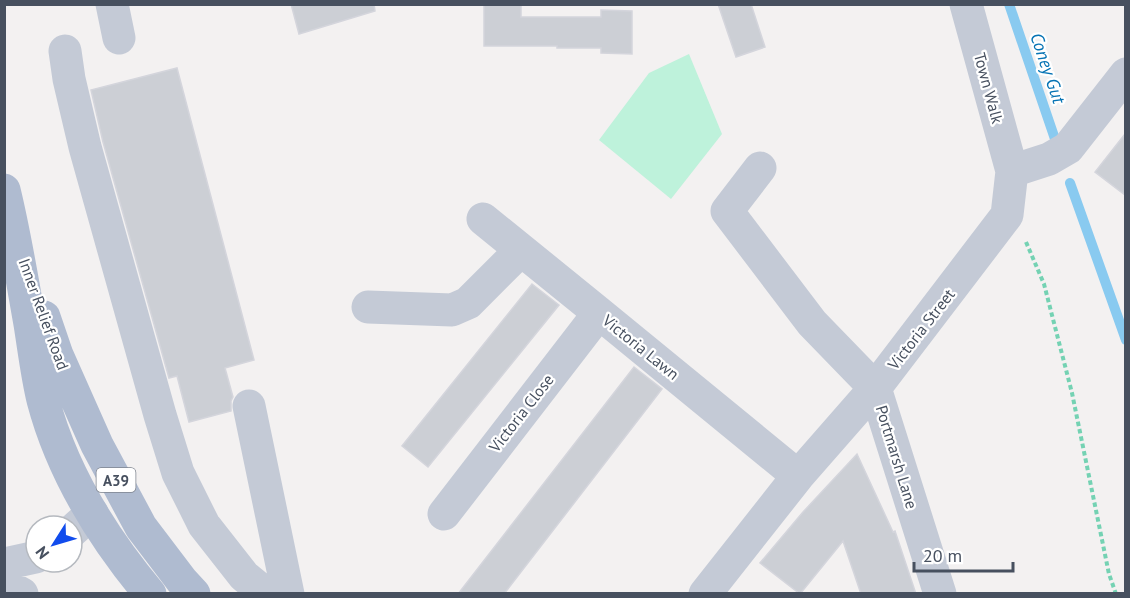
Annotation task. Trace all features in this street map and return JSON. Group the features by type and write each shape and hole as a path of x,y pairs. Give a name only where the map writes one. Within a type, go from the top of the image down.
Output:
{"main road":[{"name":"A39","path":"4,190 14,234"},
{"name":"Inner Relief Road","path":"14,234 43,400 80,514"},
{"name":"Inner Relief Road","path":"14,234 57,355 97,445 141,527 194,594"},
{"name":"A39","path":"84,522 141,527"},
{"name":"Inner Relief Road","path":"84,524 125,564 150,594"}],"street":[{"path":"112,4 119,38"},
{"name":"Town Walk","path":"966,4 1012,171"},
{"path":"65,51 85,147 178,472 204,525 244,576 266,594"},
{"path":"1012,171 1049,159 1068,148 1125,74"},
{"path":"760,168 727,211 812,322 875,388"},
{"name":"Victoria Street","path":"705,594 798,476 875,388 1007,215 1012,171"},
{"name":"Victoria Lawn","path":"483,219 798,476"},
{"path":"368,307 452,310 468,303 521,250"},
{"name":"Victoria Close","path":"444,514 599,313"},
{"name":"Portmarsh Lane","path":"875,388 940,594"},
{"path":"249,406 288,594"},
{"path":"4,564 24,560"},
{"path":"4,584 22,594"}],"path":[{"path":"1007,215 1023,234 1044,284 1072,393 1109,574 1116,594"}],"green space":[{"path":"689,54 722,134 671,199 599,140 649,73"}],"building":[{"path":"291,4 374,4 375,11 299,34"},
{"path":"484,4 521,4 521,17 601,17 601,10 632,11 632,54 601,53 601,48 484,46"},
{"path":"718,4 751,4 765,47 736,57"},
{"path":"177,68 254,360 225,368 233,397 231,411 189,422 177,376 169,378 103,142 91,90"},
{"path":"1125,134 1125,195 1095,172"},
{"path":"532,284 559,305 428,467 402,446"},
{"path":"634,367 662,389 504,594 458,594"},
{"path":"857,454 893,532 895,531 916,594 861,594 843,541 800,594 760,563"}],"waterway":[{"name":"Coney Gut","path":"1009,4 1056,142"},
{"name":"Coney Gut","path":"1070,183 1126,340"}]}
